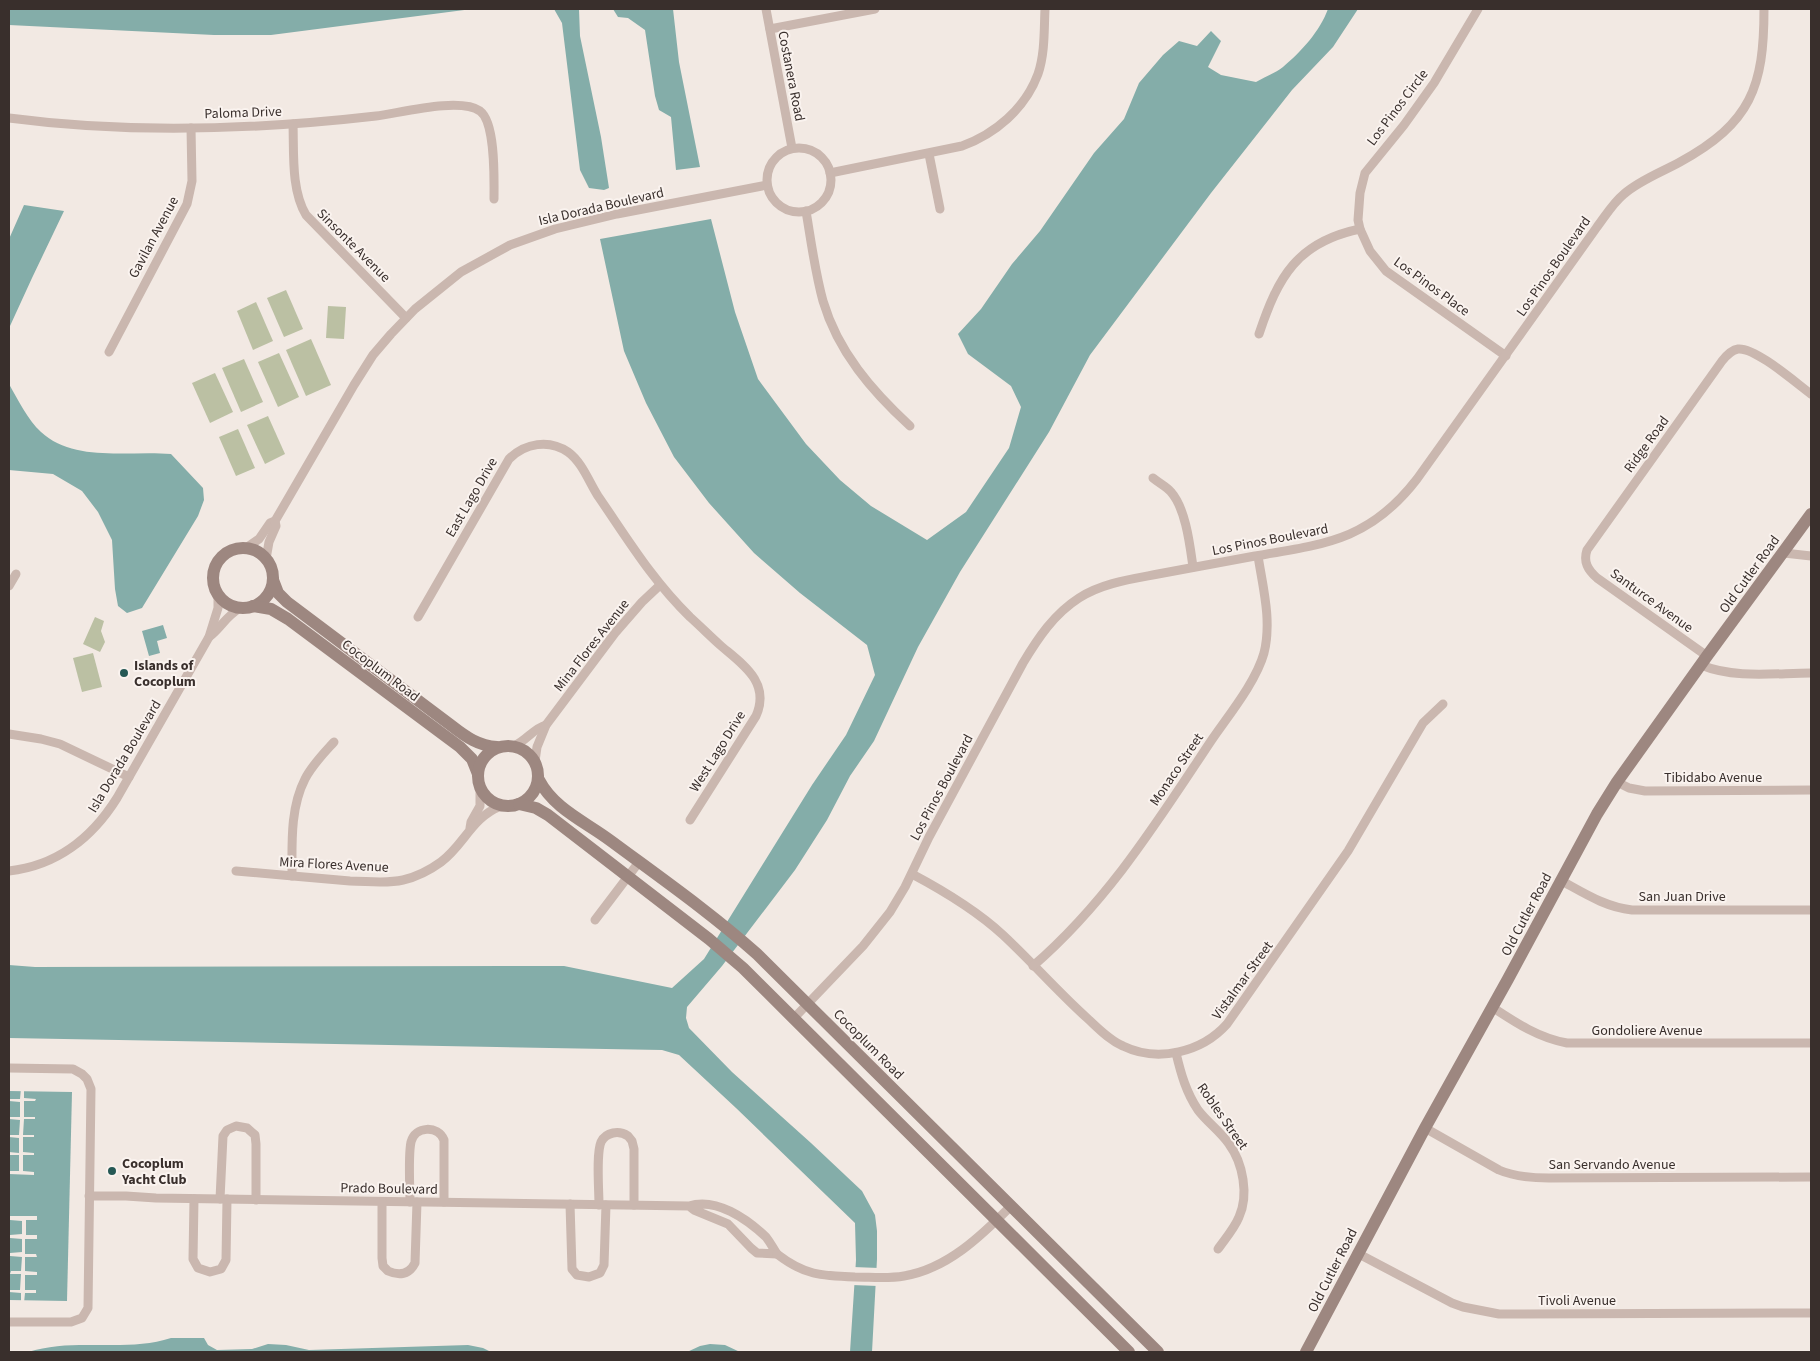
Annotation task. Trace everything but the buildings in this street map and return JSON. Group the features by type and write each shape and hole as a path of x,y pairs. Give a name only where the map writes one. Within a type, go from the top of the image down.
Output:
{"street":[{"name":"Costanera Road","path":"766,9 792,148"},
{"path":"770,29 876,9"},
{"path":"830,173 962,146 981,138 1000,126 1014,112 1037,75 1042,49 1045,9"},
{"name":"Los Pinos Circle","path":"1360,229 1358,214 1359,198 1366,173 1424,97 1478,9"},
{"name":"Los Pinos Boulevard","path":"794,1018 871,937 890,912 912,874 929,836 1023,663 1036,641 1052,622 1079,597 1097,588 1194,567 1333,542 1366,526 1392,507 1417,479 1588,239 1619,199 1639,183 1708,145 1741,114 1751,95 1760,68 1764,39 1764,9"},
{"name":"Paloma Drive","path":"9,118 49,123 191,128 293,124 387,114 446,105 462,105 482,112 488,124 493,167 494,199"},
{"name":"Sinsonte Avenue","path":"293,124 296,179 300,202 306,215 406,318"},
{"name":"Gavilan Avenue","path":"109,352 187,204 192,181 191,128"},
{"path":"792,148 802,148 821,156 830,173 828,193 822,201 806,211 790,210 776,203 770,194 767,184 767,176 772,162 784,151 792,148"},
{"path":"929,154 940,209"},
{"name":"Isla Dorada Boulevard","path":"246,548 259,540 270,524 275,521 359,376 382,344 406,318 462,272 493,253 528,238 562,227 767,184"},
{"path":"806,211 822,297 841,342 861,375 890,408 910,426"},
{"path":"1259,334 1273,297 1302,255 1326,239 1360,229"},
{"name":"Los Pinos Place","path":"1360,229 1370,251 1386,271 1506,356"},
{"name":"Ridge Road","path":"1586,562 1586,554 1590,546 1730,352 1739,349 1757,354 1811,394"},
{"name":"East Lago Drive","path":"418,616 504,466 515,453 534,445 547,444 560,448 575,459 660,586"},
{"path":"1153,478 1170,491 1178,504 1194,567"},
{"name":"Old Cutler Road","path":"1306,1352 1357,1253 1583,837 1617,782 1811,514"},
{"name":"Isla Dorada Boulevard","path":"266,559 269,542 276,526 275,521"},
{"path":"236,548 254,549 266,559 272,572 273,580 267,596 260,602 246,607 231,605 218,595 212,576 219,558 227,552 236,548"},
{"path":"1784,553 1811,556"},
{"name":"Monaco Street","path":"1034,966 1082,920 1119,876 1255,675 1264,652 1267,628 1258,556"},
{"name":"Santurce Avenue","path":"1586,562 1589,570 1597,578 1704,661 1725,672 1811,673"},
{"path":"9,586 16,574"},
{"name":"Cocoplum Road","path":"273,580 278,592 291,606 444,720 476,742 486,746 514,746"},
{"name":"Mina Flores Avenue","path":"546,725 615,633 642,602 660,586"},
{"name":"West Lago Drive","path":"660,586 704,631 751,672 760,695 760,706 756,716 690,820"},
{"name":"Isla Dorada Boulevard","path":"9,871 42,864 66,852 79,843 103,818 129,777 209,637 218,608 218,595"},
{"name":"Isla Dorada Boulevard","path":"209,637 227,616 246,607"},
{"name":"Cocoplum Road","path":"246,607 271,609 288,618 460,747 472,759 478,774 480,788"},
{"name":"Vistalmar Street","path":"912,874 950,895 980,916 1003,935 1073,1005 1116,1042 1143,1052 1166,1054 1198,1046 1216,1036 1228,1024 1348,851 1423,722 1443,704"},
{"path":"514,746 526,740 539,726 546,725"},
{"path":"535,761 537,747 546,725"},
{"path":"9,734 60,744 129,777"},
{"path":"292,876 294,820 298,795 310,770 334,742"},
{"path":"514,746 530,754 535,761"},
{"path":"478,774 483,758 497,747"},
{"name":"Cocoplum Road","path":"535,761 539,780 545,792 554,801 723,925 757,954 1158,1352"},
{"path":"470,828 476,825 488,811 501,806 519,804 532,795 539,780"},
{"name":"Tibidabo Avenue","path":"1617,782 1629,788 1645,791 1811,790"},
{"path":"480,788 485,796 501,806"},
{"path":"470,828 471,822 480,806 480,788"},
{"path":"519,804 536,808 548,814 627,878 709,939 743,968 1129,1352"},
{"name":"Mira Flores Avenue","path":"236,871 381,882 402,880 422,873 441,862 452,852 470,828"},
{"path":"595,920 639,862"},
{"name":"San Juan Drive","path":"1560,880 1598,901 1632,910 1811,910"},
{"name":"Gondoliere Avenue","path":"1492,1007 1518,1024 1542,1036 1567,1043 1811,1043"},
{"name":"Robles Street","path":"1176,1053 1184,1083 1191,1098 1202,1115 1232,1149 1242,1176 1244,1194 1241,1214 1218,1249"},
{"path":"9,1068 73,1069 87,1079 91,1089 88,1303 85,1313 82,1318 72,1322 9,1322"},
{"path":"194,1199 193,1259 198,1268 210,1272 221,1269 226,1260 223,1136 232,1127 240,1126 250,1130 256,1139 256,1200"},
{"name":"San Servando Avenue","path":"1425,1128 1506,1174 1522,1177 1811,1178"},
{"path":"382,1202 382,1262 388,1271 399,1274 410,1270 415,1263 411,1141 418,1132 427,1129 440,1133 444,1140 444,1202"},
{"path":"570,1204 572,1269 577,1276 589,1277 600,1273 604,1265 600,1144 607,1135 616,1132 628,1136 633,1145 634,1205"},
{"name":"Prado Boulevard","path":"89,1196 602,1205 689,1206 696,1204 720,1207 731,1211 767,1238 777,1254 798,1269 819,1275 892,1277 910,1275 935,1266 968,1245 1010,1207"},
{"name":"Prado Boulevard","path":"689,1206 694,1210 728,1224 757,1253 777,1254"},
{"name":"Tivoli Avenue","path":"1357,1253 1452,1303 1499,1314 1811,1313"}],"green space":[{"path":"286,290 303,329 284,337 267,298"},
{"path":"256,302 273,341 253,350 237,311"},
{"path":"328,306 346,307 344,339 326,338"},
{"path":"311,339 331,385 306,396 286,350"},
{"path":"279,353 299,397 278,407 258,362"},
{"path":"244,359 263,402 241,412 222,368"},
{"path":"215,373 233,412 210,423 192,383"},
{"path":"268,416 285,454 265,464 247,425"},
{"path":"238,429 255,468 236,476 219,437"},
{"path":"95,617 104,621 101,631 105,642 100,652 83,644"},
{"path":"93,653 102,687 82,692 73,658"}],"water":[{"path":"9,9 472,9 271,35 214,35 9,25"},
{"path":"554,9 579,9 580,36 601,137 609,188 604,190 589,188 580,170 562,23"},
{"path":"613,9 673,9 679,62 700,167 676,170 671,117 659,110 655,96 645,30 628,18 618,17"},
{"path":"1328,9 1358,9 1333,47 1292,90 1211,193 1090,355 1049,432 960,572 918,647 874,741 850,776 827,820 795,870 722,966 687,1007 686,1018 689,1028 732,1072 862,1191 875,1215 877,1259 872,1352 850,1352 856,1260 855,1223 679,1055 662,1050 9,1038 9,965 35,967 564,966 672,988 704,959 812,785 846,735 875,675 867,645 800,593 754,553 709,503 674,457 646,403 624,351 600,239 711,219 735,312 758,379 806,444 840,480 871,506 927,540 966,512 1009,448 1021,407 1011,386 968,354 958,334 981,309 1012,264 1040,231 1094,153 1124,119 1139,83 1163,55 1179,41 1197,46 1211,31 1221,41 1208,67 1221,75 1256,82 1280,69 1296,55 1315,33"},
{"path":"24,205 64,211 10,326 9,334 9,239"},
{"path":"9,384 32,422 54,442 86,452 171,454 203,488 204,500 198,516 142,608 127,613 118,606 112,540 98,512 82,491 53,474 9,470"},
{"path":"163,625 167,638 157,641 160,653 149,656 142,631"},
{"path":"9,1091 72,1092 67,1301 9,1300"},
{"path":"171,1338 204,1338 208,1345 217,1350 252,1349 268,1344 286,1345 309,1350 468,1345 491,1352 28,1352 64,1346 136,1344"},
{"path":"710,1344 725,1345 740,1352 687,1352"}],"pier":[{"path":"21,1088 24,1088 24,1098 36,1099 35,1101 24,1101 24,1117 35,1117 35,1119 24,1119 23,1135 34,1135 34,1137 23,1137 23,1152 34,1153 34,1155 23,1155 23,1171 34,1172 34,1175 9,1174 9,1171 19,1171 19,1155 9,1155 9,1152 19,1153 19,1138 9,1137 9,1135 19,1135 20,1120 9,1119 9,1117 20,1117 20,1102 9,1101 9,1099 20,1099"},
{"path":"10,1216 37,1216 37,1220 26,1220 26,1235 37,1235 37,1239 25,1239 25,1254 36,1254 37,1257 25,1257 25,1271 37,1272 37,1275 25,1275 25,1290 36,1290 36,1293 25,1293 24,1303 21,1303 21,1293 9,1292 9,1290 20,1290 21,1274 10,1274 11,1271 21,1271 22,1257 10,1256 10,1253 22,1252 22,1239 10,1238 10,1235 22,1234 22,1221 10,1220"},
{"path":"853,1267 879,1268 878,1286 852,1285"}],"place":[{"name":"Islands of Cocoplum","path":"124,673"},
{"name":"Cocoplum Yacht Club","path":"112,1171"}]}
